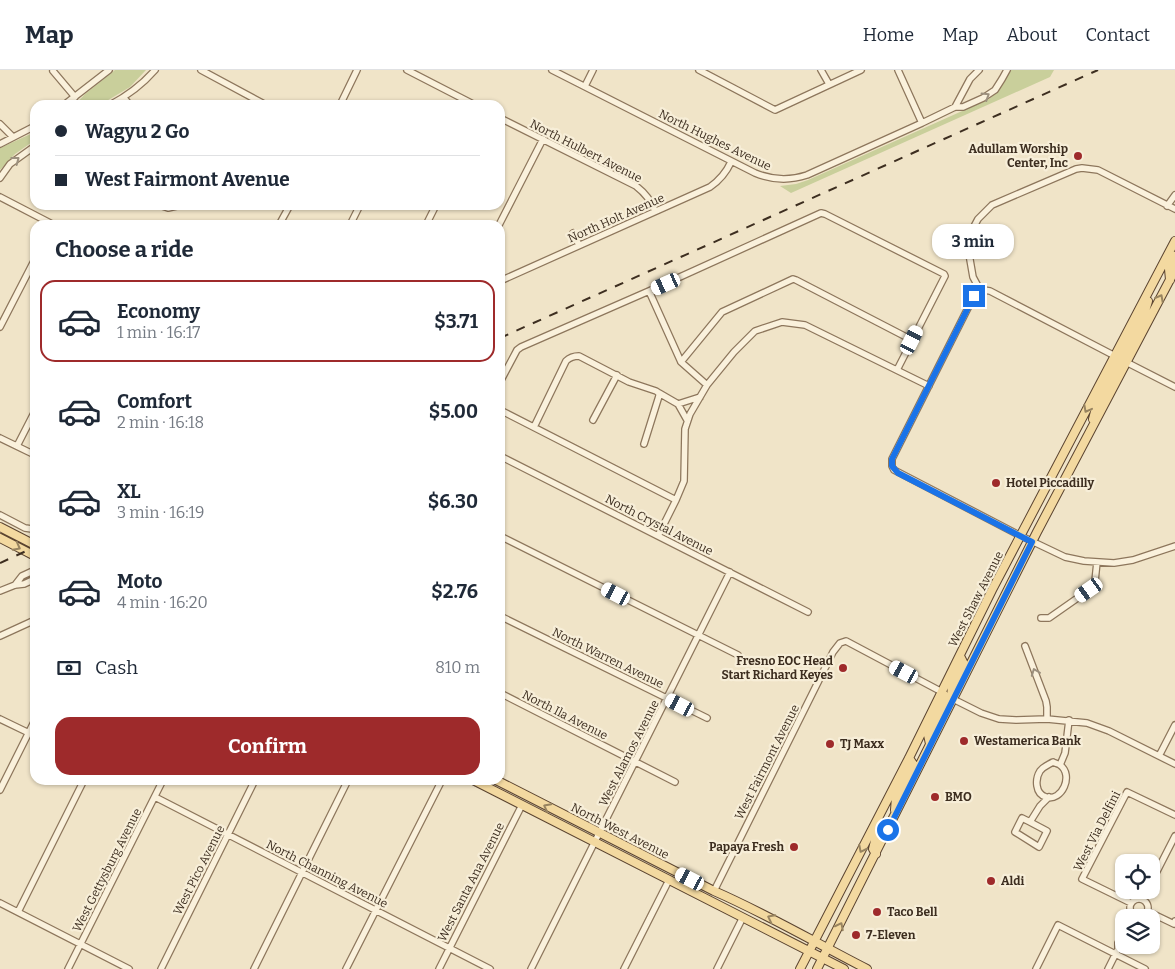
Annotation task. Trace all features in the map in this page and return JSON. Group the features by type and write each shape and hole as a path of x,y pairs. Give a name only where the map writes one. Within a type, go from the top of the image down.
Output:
{"main road":[{"name":"West Shaw Avenue","path":"817,969 954,699 1026,539 1115,356 1175,241"},
{"path":"1170,280 1169,268 1175,256"},
{"name":"West Shaw Avenue","path":"800,969 960,656 1026,539 1087,438 1175,270"},
{"path":"1126,362 1122,358 1123,353 1145,311 1154,283"},
{"path":"1087,438 1096,408 1118,365 1118,360 1115,356"},
{"path":"0,528 30,543"},
{"path":"0,538 30,553"},
{"path":"954,699 951,690 964,664 960,656"},
{"path":"930,744 928,735 945,700 942,692"},
{"path":"894,817 896,797 913,764 909,758"},
{"name":"North West Avenue","path":"483,785 844,969"},
{"name":"North West Avenue","path":"505,785 868,969"},
{"path":"872,828 876,837 873,846 876,854"},
{"path":"652,871 664,872 704,892 710,893 714,891"}],"street":[{"path":"72,100 109,70"},
{"path":"120,100 138,87 155,70"},
{"path":"201,70 257,100"},
{"path":"342,100 357,70"},
{"path":"407,70 465,100"},
{"name":"North Hughes Avenue","path":"552,70 731,162 763,177 782,179 799,178 955,107"},
{"path":"585,86 593,70"},
{"path":"699,70 775,110 861,70"},
{"path":"821,70 829,84"},
{"path":"898,70 922,123"},
{"path":"979,70 970,79 955,107 963,107 988,95 999,84 1006,70"},
{"path":"52,71 75,97"},
{"name":"North Hulbert Avenue","path":"505,120 636,186 648,198 655,210"},
{"path":"0,124 13,137"},
{"path":"0,144 30,128"},
{"path":"502,220 542,139"},
{"path":"0,178 10,164 30,150"},
{"name":"North Holt Avenue","path":"505,279 710,187 725,174 731,162"},
{"path":"980,290 973,277 969,254 970,234 978,219 992,205 1076,169 1098,170 1175,210"},
{"path":"1167,206 1175,195"},
{"path":"0,197 44,220"},
{"path":"505,373 517,350 521,347 821,213 945,276 897,370"},
{"path":"573,233 579,245"},
{"path":"0,327 30,269"},
{"path":"681,362 722,312 792,280 796,280 912,340"},
{"path":"1115,356 990,291 980,290 974,296 892,459 892,466 898,473 1026,539 1074,560 1097,562 1133,560 1175,546"},
{"path":"648,291 681,362 707,385"},
{"path":"658,536 684,481 685,429 694,405 707,385 734,352 755,331 782,322 805,325 929,386"},
{"path":"534,427 566,361 574,356 579,356 629,382 656,391 678,404 687,420"},
{"path":"1126,362 1175,387"},
{"path":"593,420 616,375"},
{"path":"644,444 659,393"},
{"path":"678,404 700,397"},
{"path":"505,412 676,500"},
{"path":"17,446 30,420"},
{"path":"0,438 30,452"},
{"name":"North Crystal Avenue","path":"505,459 808,612"},
{"path":"0,515 30,529"},
{"path":"505,538 738,655"},
{"path":"1041,618 1049,618 1089,590 1095,581 1097,562"},
{"path":"15,585 22,576 30,572"},
{"name":"West Alamos Avenue","path":"532,969 730,572"},
{"path":"0,591 30,581"},
{"name":"North Warren Avenue","path":"505,618 707,718"},
{"path":"0,636 30,622"},
{"name":"West Fairmont Avenue","path":"714,891 833,652 840,643 846,641 942,692"},
{"path":"1025,646 1045,698 1047,719"},
{"name":"North Ila Avenue","path":"505,696 675,782"},
{"path":"954,699 981,713 999,719 1047,719 1087,723 1109,731 1175,764"},
{"path":"0,719 29,733 0,790"},
{"path":"1060,765 1065,753 1069,720"},
{"path":"1159,756 1175,725"},
{"path":"1039,793 1049,797 1061,792 1066,783 1066,777 1060,765 1053,762 1044,766 1040,771 1037,780 1040,806"},
{"path":"18,912 82,785"},
{"name":"West Gettysburg Avenue","path":"68,969 161,785"},
{"name":"West Pico Avenue","path":"161,969 253,785"},
{"path":"254,969 346,785"},
{"path":"346,969 439,785"},
{"name":"West Via Delfini","path":"1131,903 1082,879 1127,792 1175,815"},
{"name":"North Channing Avenue","path":"155,797 490,969"},
{"path":"1030,822 1040,806 1049,797"},
{"name":"West Santa Ana Avenue","path":"439,969 522,805"},
{"path":"1022,818 1030,822 1047,831 1038,847 1015,832 1022,818"},
{"path":"1160,865 1175,836"},
{"path":"624,969 669,880"},
{"path":"1130,909 1131,903 1135,900 1143,900 1148,906 1147,909"},
{"path":"0,903 129,969"},
{"path":"717,969 743,917"},
{"path":"1160,917 1174,924 1175,921"},
{"path":"1036,969 1058,925 1115,951"},
{"path":"1108,969 1115,953"},
{"path":"1121,954 1146,969"}],"green space":[{"path":"115,70 146,70 130,87 108,100 80,100"},
{"path":"1010,70 1054,70 1050,77 791,193 780,186 808,180 989,99 996,93"},
{"path":"30,134 30,144 15,154 0,170 0,148"}],"railway":[{"path":"505,336 1098,70"},
{"path":"0,563 30,549"}],"place":[{"name":"Adullam Worship Center, Inc","path":"1078,156"},
{"name":"Hotel Piccadilly","path":"996,483"},
{"name":"Fresno EOC Head Start Richard Keyes","path":"843,668"},
{"name":"Westamerica Bank","path":"964,741"},
{"name":"TJ Maxx","path":"830,744"},
{"name":"BMO","path":"935,797"},
{"name":"Papaya Fresh","path":"794,847"},
{"name":"Aldi","path":"991,881"},
{"name":"Taco Bell","path":"877,912"},
{"name":"7-Eleven","path":"856,935"}],"route":[{"path":"888,830 1032,542 898,473 894,470 891,462 974,296"}]}
